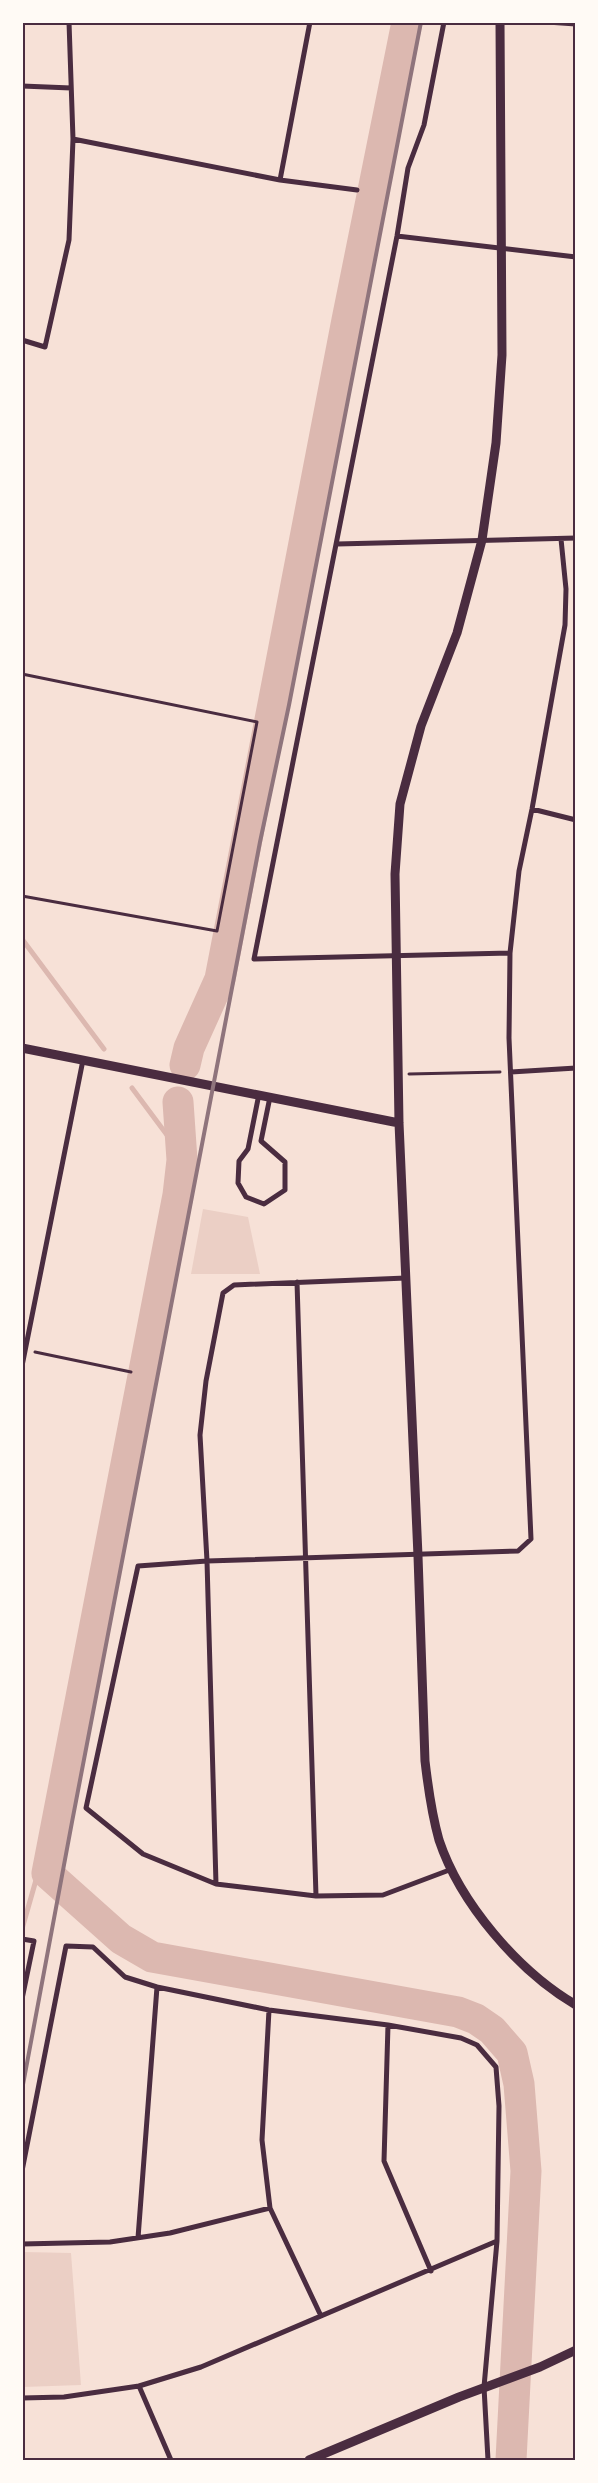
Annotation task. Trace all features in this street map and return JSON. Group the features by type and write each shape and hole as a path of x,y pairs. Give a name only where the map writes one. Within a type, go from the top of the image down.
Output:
{"street":[{"path":"22,340 45,347 70,240 73,139 70,22"},
{"path":"280,180 310,22"},
{"path":"444,22 424,125 408,168 397,236 254,959 510,953"},
{"path":"500,22 502,354 496,443 482,540 457,634 420,726 400,804 395,874 397,1074 425,1761 428,1787 440,1840 452,1869 478,1912 513,1956 532,1974 576,2005"},
{"path":"547,22 576,24"},
{"path":"22,86 71,88"},
{"path":"73,139 280,180 357,190"},
{"path":"397,236 576,257"},
{"path":"337,544 576,538"},
{"path":"452,1869 383,1895 316,1896 216,1884 143,1854 86,1808 138,1566 207,1561 307,1560 518,1551 531,1539 511,1072 510,953 519,871 532,810 564,625 566,589 561,539"},
{"path":"532,810 576,820"},
{"path":"22,1048 399,1122"},
{"path":"22,1366 83,1060"},
{"path":"511,1072 576,1068"},
{"path":"259,1094 248,1149 239,1161 238,1183 246,1197 264,1204 285,1190 285,1162 261,1141 270,1097"},
{"path":"216,1884 207,1561 200,1435 206,1381 223,1293 234,1285 406,1278"},
{"path":"297,1282 316,1896"},
{"path":"22,1939 34,1941 22,1999"},
{"path":"22,2171 66,1946 93,1947 126,1977 157,1987 269,2010 388,2025 461,2038 477,2045 496,2068 499,2106 497,2241 484,2387 488,2460"},
{"path":"138,2238 157,1987"},
{"path":"269,2010 262,2140 270,2208 321,2316"},
{"path":"388,2025 384,2161 431,2271"},
{"path":"22,2244 110,2242 138,2238 170,2233 270,2208"},
{"path":"22,2398 64,2397 139,2386 201,2367 431,2271 497,2241"},
{"path":"309,2460 484,2387 540,2367 576,2350"},
{"path":"139,2386 171,2460"}],"path":[{"path":"22,674 257,722 217,931 22,896"},
{"path":"397,1074 511,1072"},
{"path":"26,1350 132,1372"}],"shaded area":[{"path":"203,1209 248,1217 260,1274 191,1274"},
{"path":"23,2252 71,2253 81,2385 23,2387"}],"waterway":[{"path":"185,1065 189,1048 220,979 347,320 407,22"},
{"path":"22,939 104,1049"},
{"path":"132,1088 170,1139 182,1160"},
{"path":"178,1102 182,1160 178,1195 47,1873 121,1939 152,1957 458,2012 476,2019 492,2030 512,2053 519,2084 526,2171 511,2460"},
{"path":"22,1929 36,1880 47,1873"}],"railway":[{"path":"22,2090 260,842 289,705 421,22"}]}
